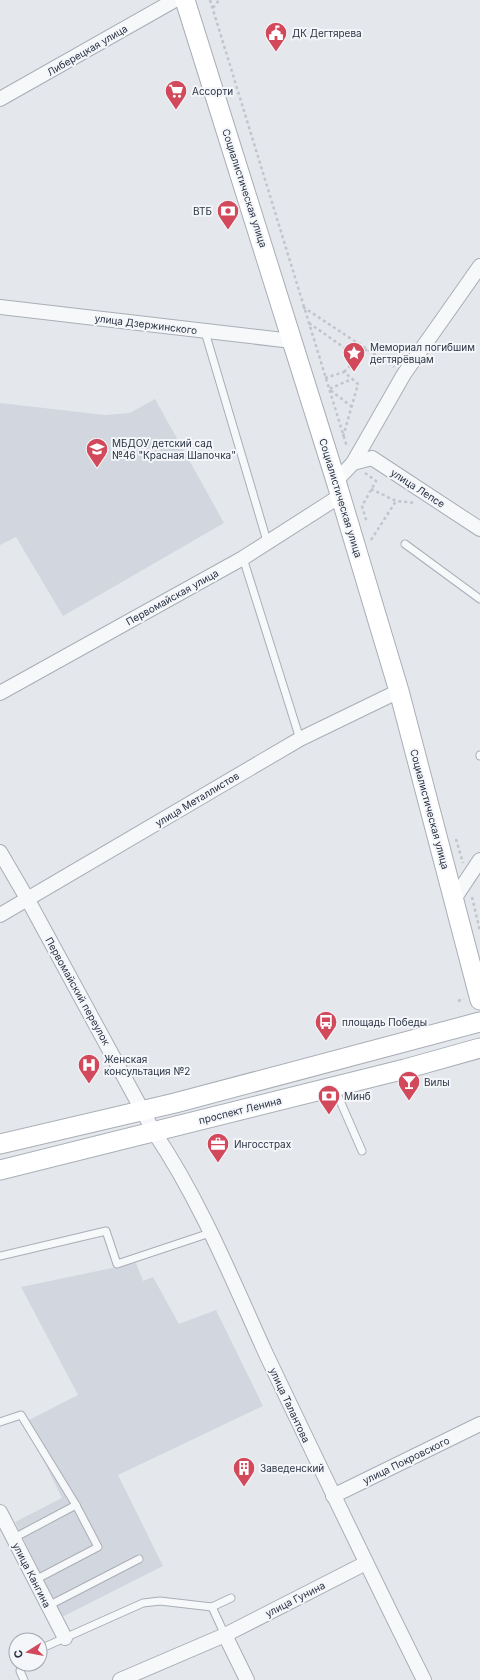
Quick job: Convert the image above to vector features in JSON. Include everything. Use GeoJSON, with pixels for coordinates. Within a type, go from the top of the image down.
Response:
{"type":"FeatureCollection","features":[{"type":"Feature","properties":{"kind":"main road","name":"Социалистическая улица"},"geometry":{"type":"LineString","coordinates":[[185,0],[338,488],[399,691],[480,1000]]}},
{"type":"Feature","properties":{"kind":"main road"},"geometry":{"type":"LineString","coordinates":[[0,1144],[143,1110],[480,1022]]}},
{"type":"Feature","properties":{"kind":"main road","name":"проспект Ленина"},"geometry":{"type":"LineString","coordinates":[[0,1170],[405,1069],[480,1048]]}},
{"type":"Feature","properties":{"kind":"street","name":"Либерецкая улица"},"geometry":{"type":"LineString","coordinates":[[0,100],[175,0]]}},
{"type":"Feature","properties":{"kind":"street","name":"Первомайская улица"},"geometry":{"type":"LineString","coordinates":[[0,694],[242,558],[338,488],[404,374],[480,266]]}},
{"type":"Feature","properties":{"kind":"street","name":"улица Дзержинского"},"geometry":{"type":"LineString","coordinates":[[0,306],[205,332],[292,341]]}},
{"type":"Feature","properties":{"kind":"street","name":"улица Лепсе"},"geometry":{"type":"LineString","coordinates":[[353,463],[372,458],[480,529]]}},
{"type":"Feature","properties":{"kind":"street","name":"улица Металлистов"},"geometry":{"type":"LineString","coordinates":[[0,915],[28,900],[300,739],[399,691]]}},
{"type":"Feature","properties":{"kind":"street","name":"Первомайский переулок"},"geometry":{"type":"LineString","coordinates":[[0,852],[28,900],[154,1132]]}},
{"type":"Feature","properties":{"kind":"street"},"geometry":{"type":"LineString","coordinates":[[454,899],[480,860]]}},
{"type":"Feature","properties":{"kind":"street","name":"улица Талантова"},"geometry":{"type":"LineString","coordinates":[[154,1132],[168,1152],[210,1233],[333,1496],[424,1680]]}},
{"type":"Feature","properties":{"kind":"street","name":"улица Покровского"},"geometry":{"type":"LineString","coordinates":[[333,1496],[480,1424]]}},
{"type":"Feature","properties":{"kind":"street","name":"улица Кангина"},"geometry":{"type":"LineString","coordinates":[[0,1512],[65,1638]]}},
{"type":"Feature","properties":{"kind":"street","name":"улица Гунина"},"geometry":{"type":"LineString","coordinates":[[120,1680],[225,1634],[366,1563]]}},
{"type":"Feature","properties":{"kind":"street"},"geometry":{"type":"LineString","coordinates":[[225,1634],[247,1680]]}},
{"type":"Feature","properties":{"kind":"lane"},"geometry":{"type":"LineString","coordinates":[[205,332],[267,541]]}},
{"type":"Feature","properties":{"kind":"lane"},"geometry":{"type":"LineString","coordinates":[[405,544],[480,599]]}},
{"type":"Feature","properties":{"kind":"lane"},"geometry":{"type":"LineString","coordinates":[[242,558],[300,739]]}},
{"type":"Feature","properties":{"kind":"lane"},"geometry":{"type":"LineString","coordinates":[[334,1086],[362,1151]]}},
{"type":"Feature","properties":{"kind":"lane"},"geometry":{"type":"LineString","coordinates":[[0,1256],[106,1231],[117,1264],[210,1233]]}},
{"type":"Feature","properties":{"kind":"lane"},"geometry":{"type":"LineString","coordinates":[[0,1422],[21,1415],[76,1505],[98,1547],[35,1580]]}},
{"type":"Feature","properties":{"kind":"lane"},"geometry":{"type":"LineString","coordinates":[[14,1538],[76,1505]]}},
{"type":"Feature","properties":{"kind":"lane"},"geometry":{"type":"LineString","coordinates":[[48,1606],[139,1559]]}},
{"type":"Feature","properties":{"kind":"lane"},"geometry":{"type":"LineString","coordinates":[[48,1645],[143,1603],[160,1601],[212,1607],[230,1598]]}},
{"type":"Feature","properties":{"kind":"lane"},"geometry":{"type":"LineString","coordinates":[[212,1607],[225,1634]]}},
{"type":"Feature","properties":{"kind":"path"},"geometry":{"type":"LineString","coordinates":[[210,0],[343,438],[353,463]]}},
{"type":"Feature","properties":{"kind":"path"},"geometry":{"type":"LineString","coordinates":[[212,8],[219,0]]}},
{"type":"Feature","properties":{"kind":"path"},"geometry":{"type":"LineString","coordinates":[[303,307],[404,374]]}},
{"type":"Feature","properties":{"kind":"path"},"geometry":{"type":"LineString","coordinates":[[308,322],[359,358]]}},
{"type":"Feature","properties":{"kind":"path"},"geometry":{"type":"LineString","coordinates":[[325,378],[344,372],[367,349]]}},
{"type":"Feature","properties":{"kind":"path"},"geometry":{"type":"LineString","coordinates":[[343,438],[358,384],[344,372]]}},
{"type":"Feature","properties":{"kind":"path"},"geometry":{"type":"LineString","coordinates":[[328,389],[352,379]]}},
{"type":"Feature","properties":{"kind":"path"},"geometry":{"type":"LineString","coordinates":[[328,389],[352,407]]}},
{"type":"Feature","properties":{"kind":"path"},"geometry":{"type":"LineString","coordinates":[[371,489],[396,501],[418,503]]}},
{"type":"Feature","properties":{"kind":"path"},"geometry":{"type":"LineString","coordinates":[[372,540],[396,501]]}},
{"type":"Feature","properties":{"kind":"shaded area","name":"МБДОУ детский сад №46 \"Красная Шапочка\""},"geometry":{"type":"Polygon","coordinates":[[[155,399],[224,523],[63,616],[16,537],[0,545],[0,403],[105,415],[130,413],[155,399]]]}},
{"type":"Feature","properties":{"kind":"shaded area"},"geometry":{"type":"Polygon","coordinates":[[[136,1263],[143,1281],[153,1277],[179,1324],[216,1310],[263,1406],[118,1475],[163,1566],[62,1617],[15,1522],[62,1498],[25,1422],[78,1395],[21,1287],[136,1263]]]}},
{"type":"Feature","properties":{"kind":"place","name":"ДК Дегтярева"},"geometry":{"type":"Point","coordinates":[276,52]}},
{"type":"Feature","properties":{"kind":"place","name":"Ассорти"},"geometry":{"type":"Point","coordinates":[176,110]}},
{"type":"Feature","properties":{"kind":"place","name":"ВТБ"},"geometry":{"type":"Point","coordinates":[228,230]}},
{"type":"Feature","properties":{"kind":"place","name":"Мемориал погибшим дегтярёвцам"},"geometry":{"type":"Point","coordinates":[354,372]}},
{"type":"Feature","properties":{"kind":"place","name":"МБДОУ детский сад №46 \"Красная Шапочка\""},"geometry":{"type":"Point","coordinates":[97,468]}},
{"type":"Feature","properties":{"kind":"place","name":"площадь Победы"},"geometry":{"type":"Point","coordinates":[326,1042]}},
{"type":"Feature","properties":{"kind":"place","name":"Женская консультация №2"},"geometry":{"type":"Point","coordinates":[89,1084]}},
{"type":"Feature","properties":{"kind":"place","name":"Вилы"},"geometry":{"type":"Point","coordinates":[409,1102]}},
{"type":"Feature","properties":{"kind":"place","name":"Минб"},"geometry":{"type":"Point","coordinates":[329,1116]}},
{"type":"Feature","properties":{"kind":"place","name":"Ингосстрах"},"geometry":{"type":"Point","coordinates":[218,1164]}},
{"type":"Feature","properties":{"kind":"place","name":"Заведенский"},"geometry":{"type":"Point","coordinates":[244,1488]}}]}
